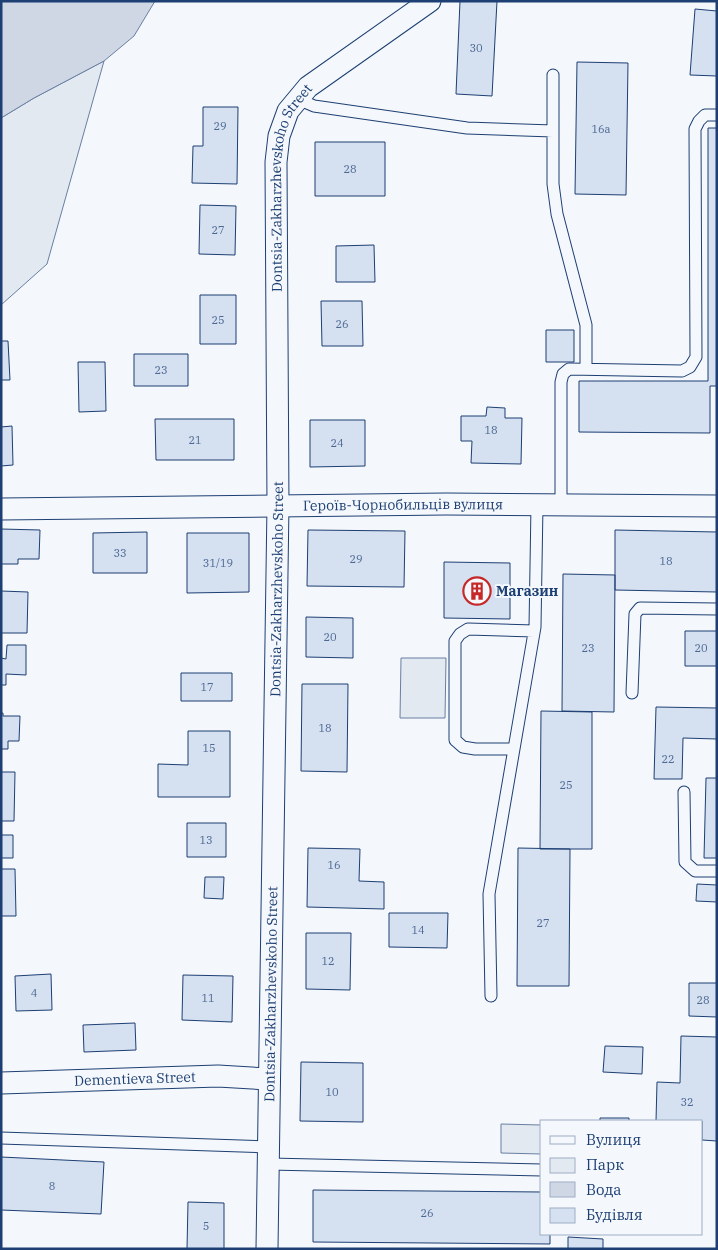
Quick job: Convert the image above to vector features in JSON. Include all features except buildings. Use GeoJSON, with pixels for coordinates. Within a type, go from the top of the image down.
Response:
{"type":"FeatureCollection","features":[{"type":"Feature","properties":{"kind":"street","name":"Dontsia-Zakharzhevskoho Street"},"geometry":{"type":"LineString","coordinates":[[267,1249],[268,1079],[278,505],[276,162],[279,136],[288,112],[308,87],[430,1]]}},
{"type":"Feature","properties":{"kind":"street","name":"Героїв-Чорнобильців вулиця"},"geometry":{"type":"LineString","coordinates":[[1,509],[446,504],[717,506]]}},
{"type":"Feature","properties":{"kind":"street","name":"Dementieva Street"},"geometry":{"type":"LineString","coordinates":[[1,1083],[218,1076],[268,1079]]}},
{"type":"Feature","properties":{"kind":"lane"},"geometry":{"type":"LineString","coordinates":[[553,75],[552,184],[557,214],[586,325],[586,369]]}},
{"type":"Feature","properties":{"kind":"lane"},"geometry":{"type":"LineString","coordinates":[[298,99],[314,106],[467,128],[553,131]]}},
{"type":"Feature","properties":{"kind":"lane"},"geometry":{"type":"LineString","coordinates":[[561,505],[561,382],[563,374],[569,369],[682,371],[690,367],[696,357],[696,130],[699,121],[705,115],[717,115]]}},
{"type":"Feature","properties":{"kind":"lane"},"geometry":{"type":"LineString","coordinates":[[491,996],[489,894],[534,631],[537,505]]}},
{"type":"Feature","properties":{"kind":"lane"},"geometry":{"type":"LineString","coordinates":[[632,693],[635,614],[640,608],[717,610]]}},
{"type":"Feature","properties":{"kind":"lane"},"geometry":{"type":"LineString","coordinates":[[514,749],[475,750],[463,747],[455,740],[455,642],[460,634],[468,629],[534,631]]}},
{"type":"Feature","properties":{"kind":"lane"},"geometry":{"type":"LineString","coordinates":[[684,792],[685,862],[695,870],[717,871]]}},
{"type":"Feature","properties":{"kind":"lane"},"geometry":{"type":"LineString","coordinates":[[1,1138],[268,1156],[540,1170]]}},
{"type":"Feature","properties":{"kind":"green space"},"geometry":{"type":"Polygon","coordinates":[[[104,61],[47,264],[1,305],[1,118],[34,98],[104,61]]]}},
{"type":"Feature","properties":{"kind":"green space"},"geometry":{"type":"Polygon","coordinates":[[[401,658],[446,658],[445,718],[400,718],[401,658]]]}},
{"type":"Feature","properties":{"kind":"green space"},"geometry":{"type":"Polygon","coordinates":[[[501,1124],[540,1125],[540,1154],[501,1153],[501,1124]]]}},
{"type":"Feature","properties":{"kind":"water"},"geometry":{"type":"Polygon","coordinates":[[[1,1],[155,1],[134,36],[104,61],[34,98],[1,118],[1,1]]]}},
{"type":"Feature","properties":{"kind":"place","name":"Магазин"},"geometry":{"type":"Point","coordinates":[477,591]}}]}
